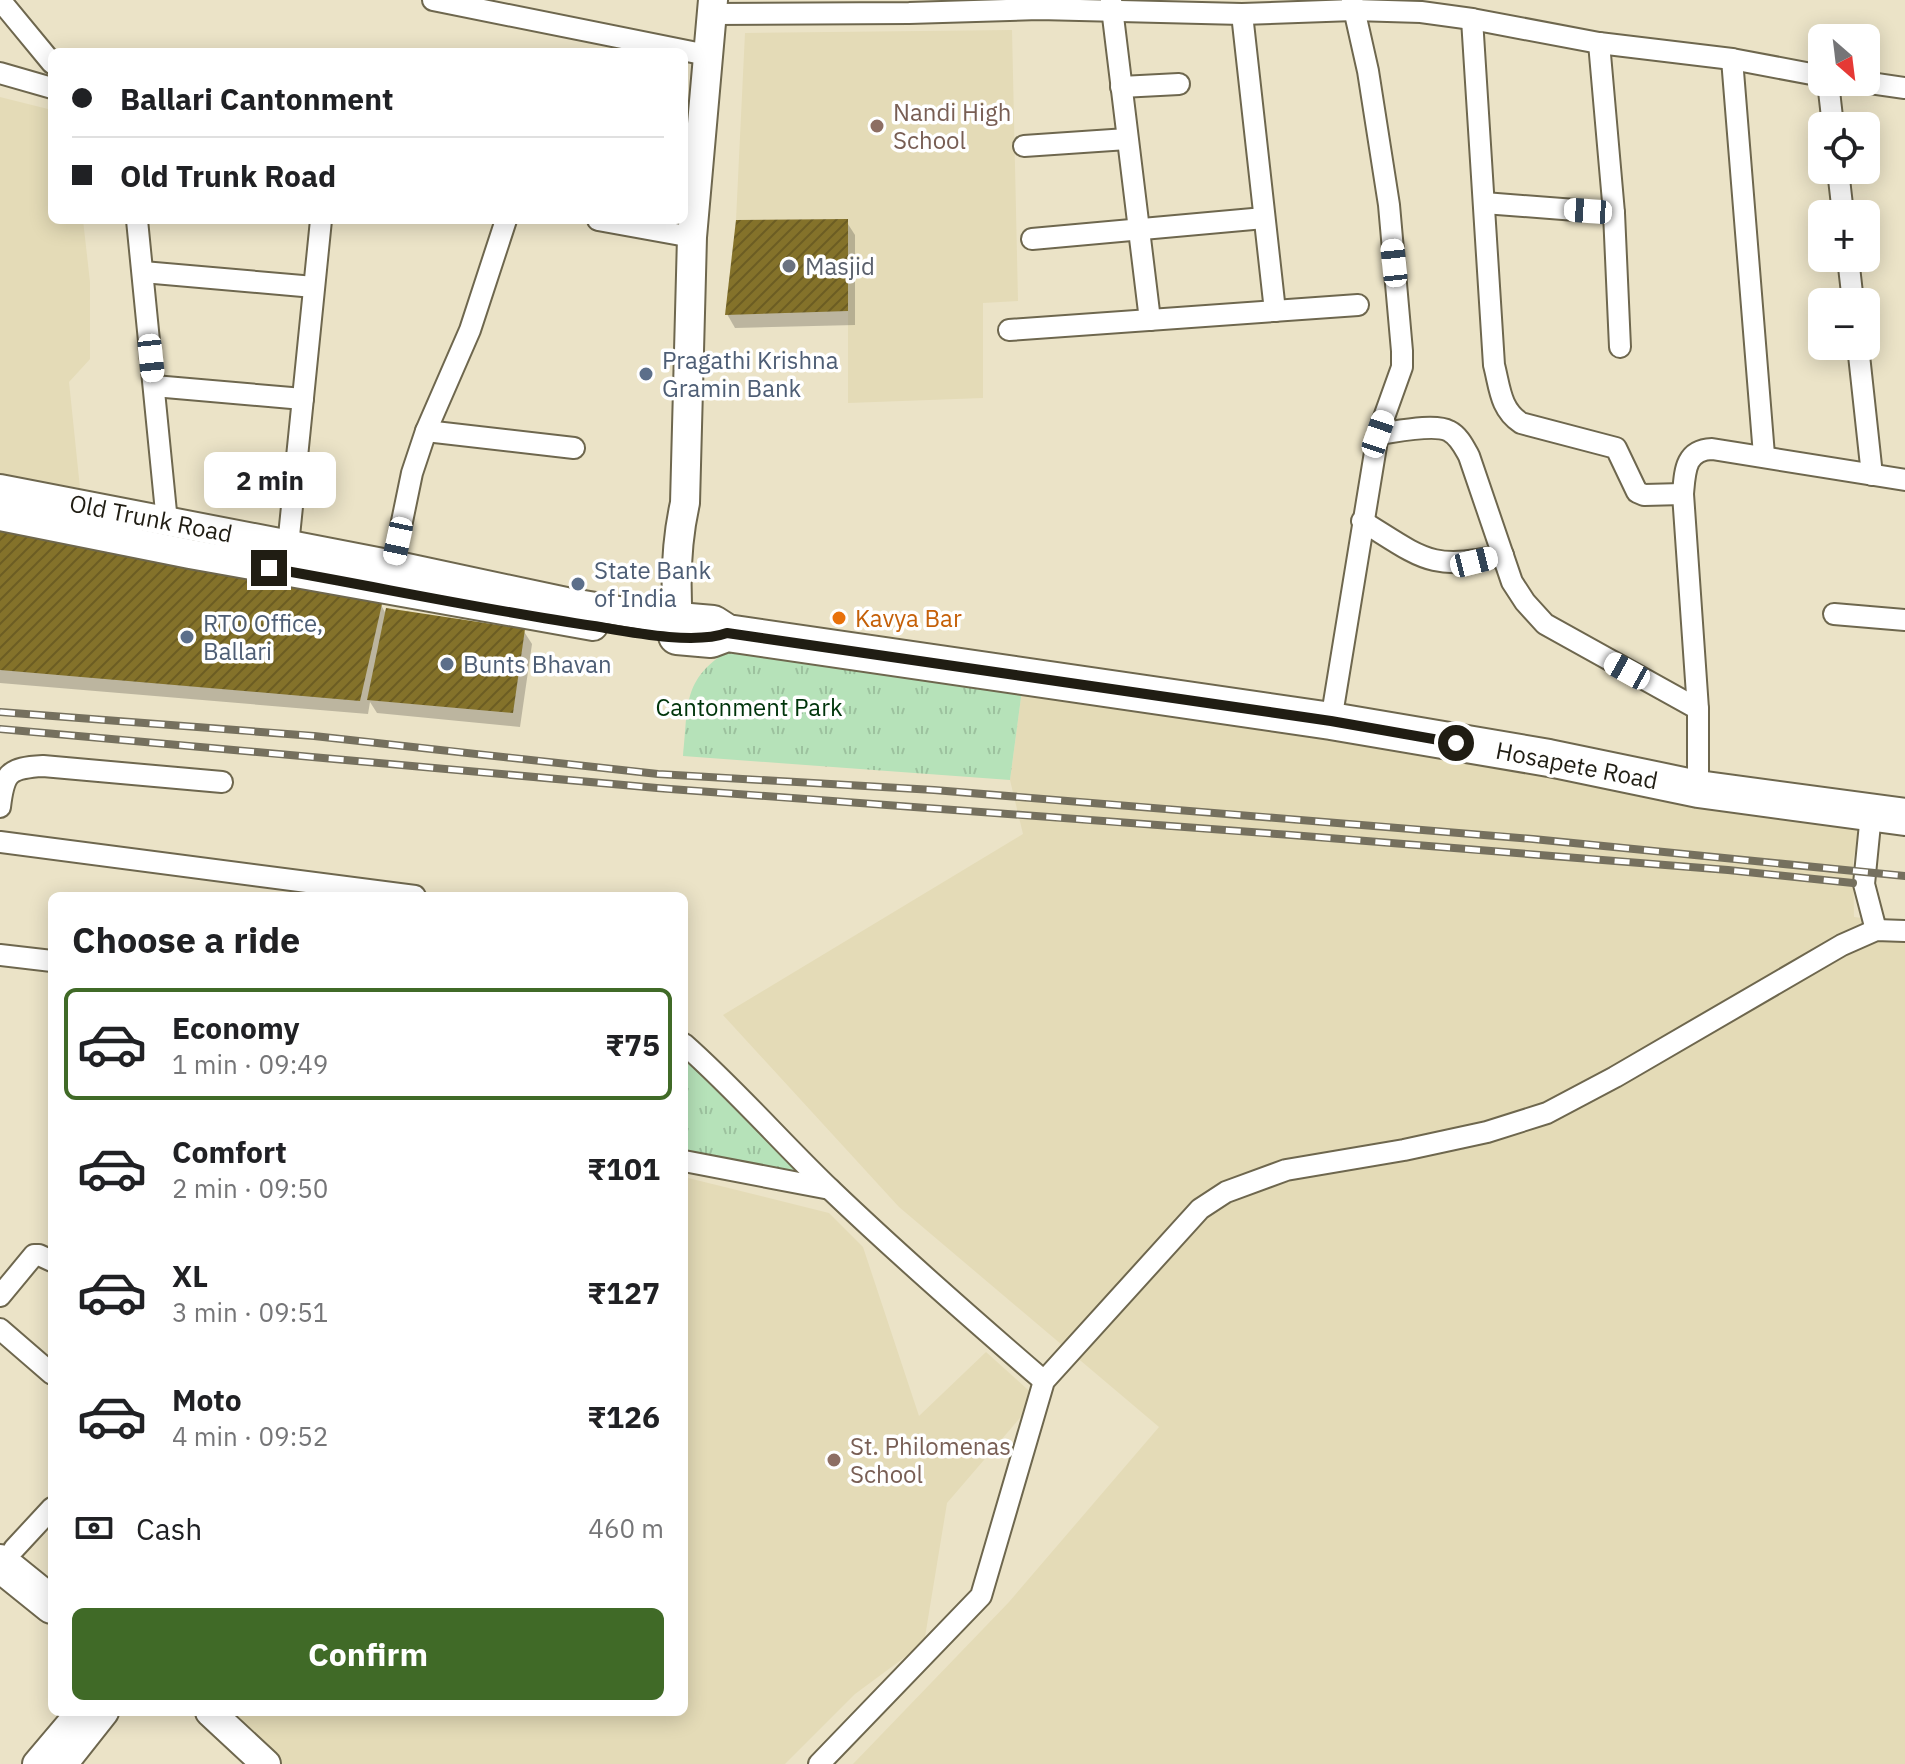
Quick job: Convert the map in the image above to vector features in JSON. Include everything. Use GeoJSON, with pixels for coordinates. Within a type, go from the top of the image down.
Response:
{"type":"FeatureCollection","features":[{"type":"Feature","properties":{"kind":"highway","name":"Hosapete Road"},"geometry":{"type":"LineString","coordinates":[[678,628],[711,639],[727,633],[1331,721],[1549,758],[1698,789],[1888,816]]}},
{"type":"Feature","properties":{"kind":"highway"},"geometry":{"type":"LineString","coordinates":[[5,1550],[44,1591]]}},
{"type":"Feature","properties":{"kind":"street"},"geometry":{"type":"LineString","coordinates":[[0,0],[48,58]]}},
{"type":"Feature","properties":{"kind":"street"},"geometry":{"type":"LineString","coordinates":[[446,2],[673,48]]}},
{"type":"Feature","properties":{"kind":"street"},"geometry":{"type":"LineString","coordinates":[[1111,4],[1150,320]]}},
{"type":"Feature","properties":{"kind":"street"},"geometry":{"type":"LineString","coordinates":[[678,628],[675,564],[676,543],[685,503],[692,237],[712,7],[1111,4],[1232,9],[1353,5],[1472,19],[1599,43],[1732,59],[1808,73]]}},
{"type":"Feature","properties":{"kind":"street"},"geometry":{"type":"LineString","coordinates":[[1331,721],[1378,434],[1402,367],[1389,205],[1368,71],[1353,5]]}},
{"type":"Feature","properties":{"kind":"street"},"geometry":{"type":"LineString","coordinates":[[1232,9],[1275,311]]}},
{"type":"Feature","properties":{"kind":"street"},"geometry":{"type":"LineString","coordinates":[[1472,19],[1494,365],[1504,406],[1510,416],[1521,423],[1616,448],[1633,487],[1644,495],[1683,494]]}},
{"type":"Feature","properties":{"kind":"street"},"geometry":{"type":"LineString","coordinates":[[1599,43],[1614,213],[1620,347]]}},
{"type":"Feature","properties":{"kind":"street"},"geometry":{"type":"LineString","coordinates":[[688,51],[707,55]]}},
{"type":"Feature","properties":{"kind":"street"},"geometry":{"type":"LineString","coordinates":[[1732,59],[1764,455]]}},
{"type":"Feature","properties":{"kind":"street"},"geometry":{"type":"LineString","coordinates":[[0,73],[48,87]]}},
{"type":"Feature","properties":{"kind":"street"},"geometry":{"type":"LineString","coordinates":[[1121,87],[1179,84]]}},
{"type":"Feature","properties":{"kind":"street"},"geometry":{"type":"LineString","coordinates":[[1880,84],[1905,88]]}},
{"type":"Feature","properties":{"kind":"street"},"geometry":{"type":"LineString","coordinates":[[1024,146],[1127,139]]}},
{"type":"Feature","properties":{"kind":"street"},"geometry":{"type":"LineString","coordinates":[[1484,203],[1614,213]]}},
{"type":"Feature","properties":{"kind":"street"},"geometry":{"type":"LineString","coordinates":[[1032,239],[1264,218]]}},
{"type":"Feature","properties":{"kind":"street"},"geometry":{"type":"LineString","coordinates":[[137,224],[167,522]]}},
{"type":"Feature","properties":{"kind":"street"},"geometry":{"type":"LineString","coordinates":[[288,546],[321,224]]}},
{"type":"Feature","properties":{"kind":"street"},"geometry":{"type":"LineString","coordinates":[[393,565],[412,473],[426,431],[470,330],[505,224]]}},
{"type":"Feature","properties":{"kind":"street"},"geometry":{"type":"LineString","coordinates":[[620,224],[692,237]]}},
{"type":"Feature","properties":{"kind":"street"},"geometry":{"type":"LineString","coordinates":[[143,272],[314,287]]}},
{"type":"Feature","properties":{"kind":"street"},"geometry":{"type":"LineString","coordinates":[[1009,330],[1358,305]]}},
{"type":"Feature","properties":{"kind":"street"},"geometry":{"type":"LineString","coordinates":[[1860,360],[1872,475]]}},
{"type":"Feature","properties":{"kind":"street"},"geometry":{"type":"LineString","coordinates":[[154,386],[303,399]]}},
{"type":"Feature","properties":{"kind":"street"},"geometry":{"type":"LineString","coordinates":[[1378,434],[1438,428],[1450,431],[1461,441],[1469,456],[1512,582],[1525,602],[1545,624],[1698,709]]}},
{"type":"Feature","properties":{"kind":"street"},"geometry":{"type":"LineString","coordinates":[[426,431],[574,448]]}},
{"type":"Feature","properties":{"kind":"street"},"geometry":{"type":"LineString","coordinates":[[1698,789],[1698,709],[1683,494],[1686,464],[1694,453],[1702,449],[1764,455],[1905,480]]}},
{"type":"Feature","properties":{"kind":"street","name":"Old Trunk Road"},"geometry":{"type":"LineString","coordinates":[[0,489],[393,565],[678,628]]}},
{"type":"Feature","properties":{"kind":"street","name":"Old Trunk Road"},"geometry":{"type":"LineString","coordinates":[[0,516],[539,618],[637,633],[678,628]]}},
{"type":"Feature","properties":{"kind":"street"},"geometry":{"type":"LineString","coordinates":[[1362,521],[1424,559],[1443,563],[1474,562],[1503,555]]}},
{"type":"Feature","properties":{"kind":"street"},"geometry":{"type":"LineString","coordinates":[[1834,614],[1905,620]]}},
{"type":"Feature","properties":{"kind":"street"},"geometry":{"type":"LineString","coordinates":[[0,807],[3,782],[9,773],[24,767],[43,766],[222,782]]}},
{"type":"Feature","properties":{"kind":"street"},"geometry":{"type":"LineString","coordinates":[[1876,930],[1864,884],[1888,816]]}},
{"type":"Feature","properties":{"kind":"street"},"geometry":{"type":"LineString","coordinates":[[0,842],[384,892]]}},
{"type":"Feature","properties":{"kind":"street"},"geometry":{"type":"LineString","coordinates":[[819,1764],[981,1596],[1044,1381],[1200,1209],[1226,1192],[1286,1170],[1487,1132],[1547,1113],[1842,945],[1876,930],[1905,931]]}},
{"type":"Feature","properties":{"kind":"street"},"geometry":{"type":"LineString","coordinates":[[0,955],[48,961]]}},
{"type":"Feature","properties":{"kind":"street"},"geometry":{"type":"LineString","coordinates":[[688,1047],[731,1085],[830,1189],[959,1308],[1044,1381]]}},
{"type":"Feature","properties":{"kind":"street"},"geometry":{"type":"LineString","coordinates":[[688,1162],[830,1189]]}},
{"type":"Feature","properties":{"kind":"street"},"geometry":{"type":"LineString","coordinates":[[0,1296],[34,1255],[48,1260]]}},
{"type":"Feature","properties":{"kind":"street"},"geometry":{"type":"LineString","coordinates":[[0,1329],[48,1371]]}},
{"type":"Feature","properties":{"kind":"street"},"geometry":{"type":"LineString","coordinates":[[5,1550],[48,1512]]}},
{"type":"Feature","properties":{"kind":"street"},"geometry":{"type":"LineString","coordinates":[[37,1764],[78,1716]]}},
{"type":"Feature","properties":{"kind":"street"},"geometry":{"type":"LineString","coordinates":[[63,1764],[101,1716]]}},
{"type":"Feature","properties":{"kind":"street"},"geometry":{"type":"LineString","coordinates":[[214,1716],[266,1764]]}},
{"type":"Feature","properties":{"kind":"shaded area","name":"Nandi High School"},"geometry":{"type":"Polygon","coordinates":[[[1012,30],[1018,301],[983,303],[983,398],[848,403],[848,219],[736,220],[745,33],[1012,30]]]}},
{"type":"Feature","properties":{"kind":"shaded area"},"geometry":{"type":"Polygon","coordinates":[[[0,97],[48,109],[48,224],[83,224],[90,282],[90,359],[69,382],[80,488],[0,475],[0,97]]]}},
{"type":"Feature","properties":{"kind":"shaded area"},"geometry":{"type":"Polygon","coordinates":[[[1022,690],[1217,716],[1861,829],[1853,859],[1854,917],[1905,924],[1905,1764],[853,1764],[1009,1602],[1159,1427],[899,1207],[723,1015],[1023,834],[1010,780],[1022,690]]]}},
{"type":"Feature","properties":{"kind":"shaded area","name":"St. Philomenas School"},"geometry":{"type":"Polygon","coordinates":[[[688,1178],[829,1213],[863,1247],[919,1416],[986,1352],[1037,1398],[947,1503],[924,1643],[855,1694],[785,1764],[283,1764],[230,1716],[688,1716],[688,1178]]]}},
{"type":"Feature","properties":{"kind":"green space","name":"Cantonment Park"},"geometry":{"type":"Polygon","coordinates":[[[729,650],[1022,690],[1010,780],[683,756],[690,695],[695,683],[713,661],[729,650]]]}},
{"type":"Feature","properties":{"kind":"green space"},"geometry":{"type":"Polygon","coordinates":[[[688,1052],[817,1180],[688,1161],[688,1052]]]}},
{"type":"Feature","properties":{"kind":"building","name":"Masjid"},"geometry":{"type":"Polygon","coordinates":[[[848,219],[848,311],[725,315],[736,220],[848,219]]]}},
{"type":"Feature","properties":{"kind":"building","name":"RTO Office, Ballari"},"geometry":{"type":"Polygon","coordinates":[[[0,531],[83,544],[382,604],[360,701],[0,670],[0,531]]]}},
{"type":"Feature","properties":{"kind":"building","name":"Bunts Bhavan"},"geometry":{"type":"Polygon","coordinates":[[[386,608],[525,629],[513,713],[367,700],[386,608]]]}},
{"type":"Feature","properties":{"kind":"railway"},"geometry":{"type":"LineString","coordinates":[[0,712],[314,736],[658,774],[934,790],[1533,839],[1905,876]]}},
{"type":"Feature","properties":{"kind":"railway"},"geometry":{"type":"LineString","coordinates":[[0,729],[657,788],[1291,835],[1853,883]]}},
{"type":"Feature","properties":{"kind":"place","name":"Nandi High School"},"geometry":{"type":"Point","coordinates":[877,126]}},
{"type":"Feature","properties":{"kind":"place","name":"Masjid"},"geometry":{"type":"Point","coordinates":[789,266]}},
{"type":"Feature","properties":{"kind":"place","name":"Pragathi Krishna Gramin Bank"},"geometry":{"type":"Point","coordinates":[646,374]}},
{"type":"Feature","properties":{"kind":"place","name":"State Bank of India"},"geometry":{"type":"Point","coordinates":[578,584]}},
{"type":"Feature","properties":{"kind":"place","name":"Kavya Bar"},"geometry":{"type":"Point","coordinates":[839,618]}},
{"type":"Feature","properties":{"kind":"place","name":"RTO Office, Ballari"},"geometry":{"type":"Point","coordinates":[187,637]}},
{"type":"Feature","properties":{"kind":"place","name":"Bunts Bhavan"},"geometry":{"type":"Point","coordinates":[447,664]}},
{"type":"Feature","properties":{"kind":"place","name":"St. Philomenas School"},"geometry":{"type":"Point","coordinates":[834,1460]}},
{"type":"Feature","properties":{"kind":"route"},"geometry":{"type":"LineString","coordinates":[[269,568],[637,633],[711,639],[727,633],[1331,721],[1456,743]]}}]}
